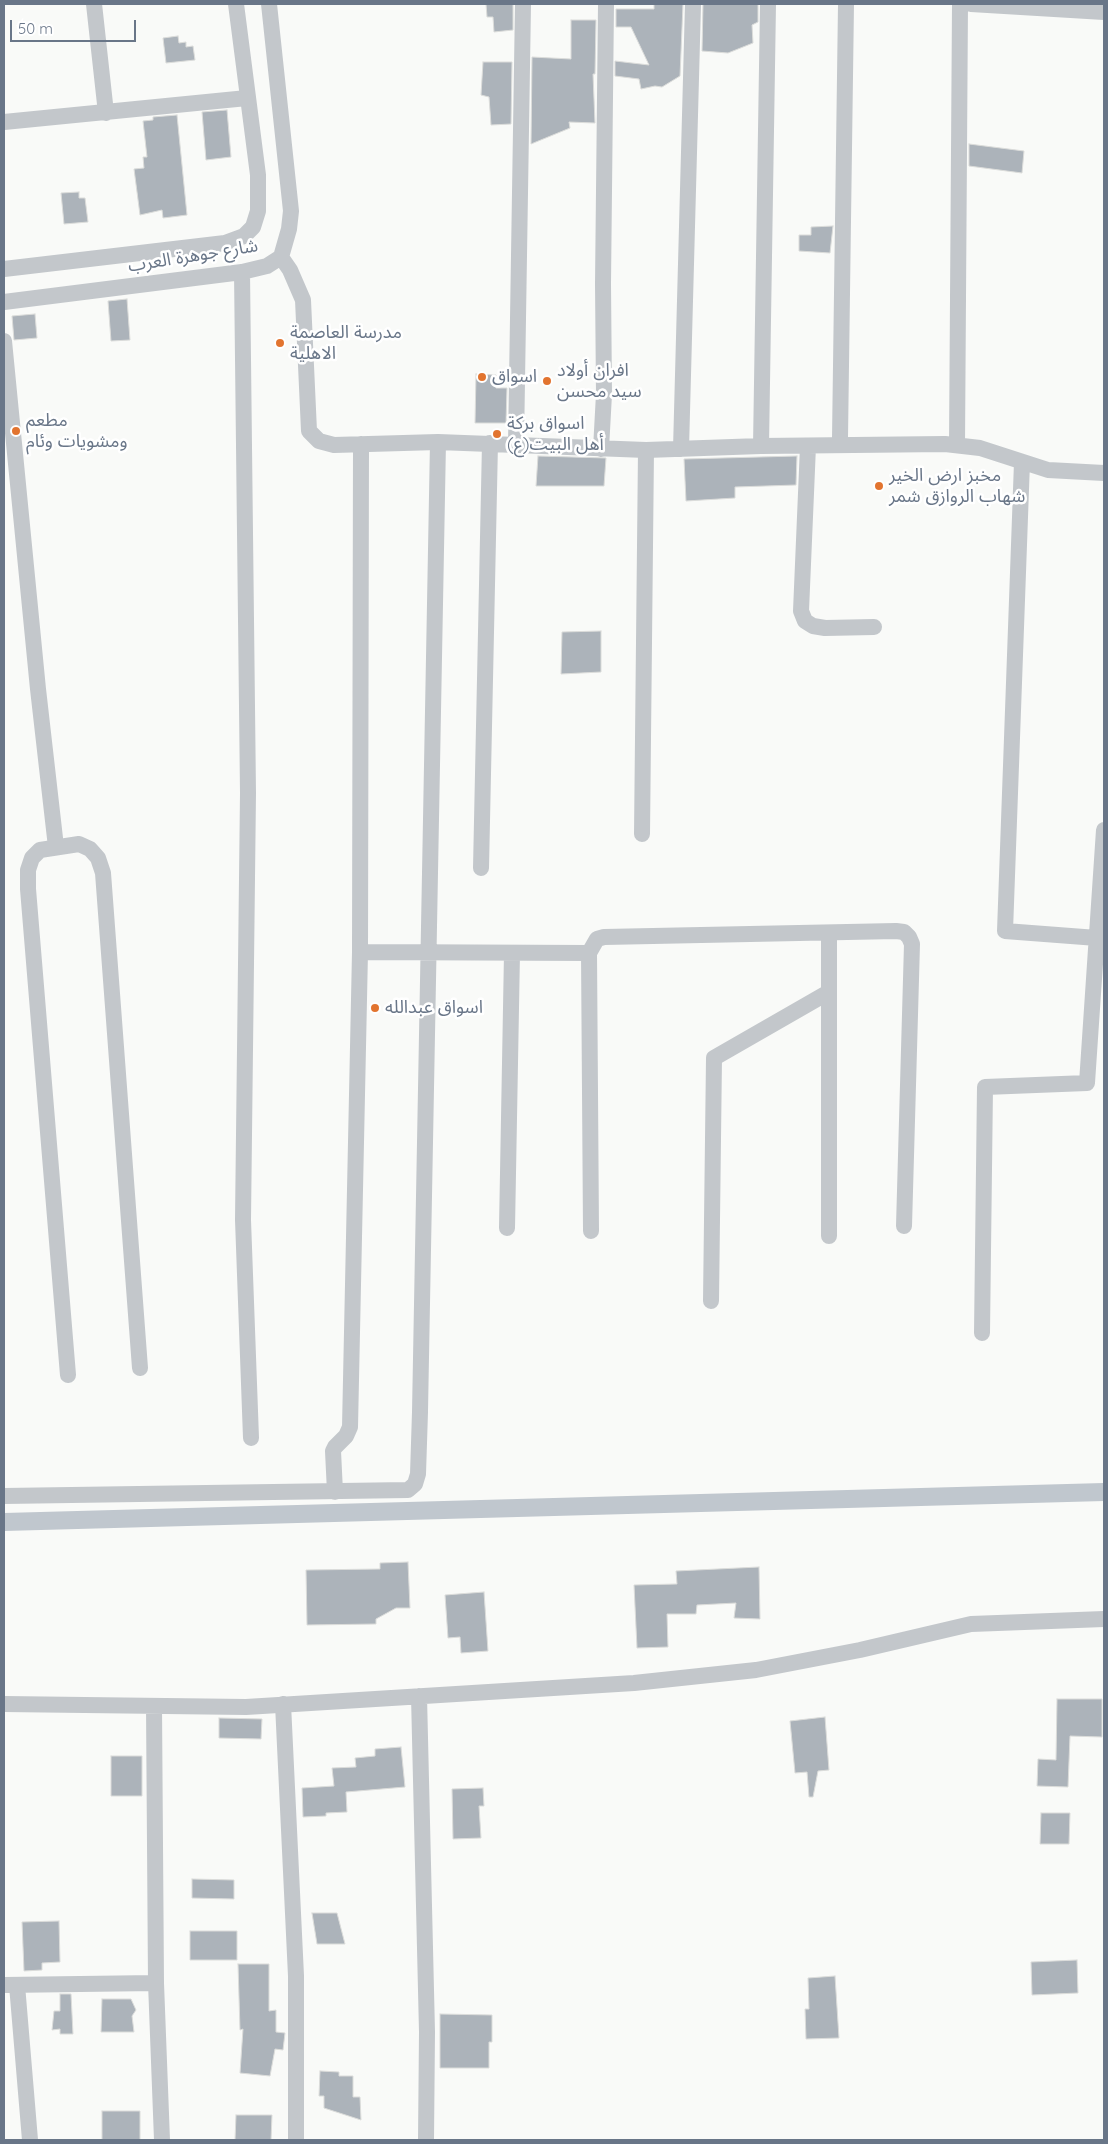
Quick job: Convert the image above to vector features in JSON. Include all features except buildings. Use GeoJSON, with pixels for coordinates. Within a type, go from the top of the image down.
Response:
{"type":"FeatureCollection","features":[{"type":"Feature","properties":{"kind":"street"},"geometry":{"type":"LineString","coordinates":[[94,4],[106,113]]}},
{"type":"Feature","properties":{"kind":"street","name":"شارع جوهرة العرب"},"geometry":{"type":"LineString","coordinates":[[4,269],[225,242],[244,236],[253,227],[258,212],[259,196],[236,4]]}},
{"type":"Feature","properties":{"kind":"street","name":"شارع جوهرة العرب"},"geometry":{"type":"LineString","coordinates":[[4,302],[242,272],[267,266],[281,257],[290,229],[291,211],[269,4]]}},
{"type":"Feature","properties":{"kind":"street"},"geometry":{"type":"LineString","coordinates":[[516,444],[523,4]]}},
{"type":"Feature","properties":{"kind":"street"},"geometry":{"type":"LineString","coordinates":[[601,449],[604,394],[603,284],[606,4]]}},
{"type":"Feature","properties":{"kind":"street"},"geometry":{"type":"LineString","coordinates":[[681,449],[693,4]]}},
{"type":"Feature","properties":{"kind":"street"},"geometry":{"type":"LineString","coordinates":[[761,446],[768,4]]}},
{"type":"Feature","properties":{"kind":"street"},"geometry":{"type":"LineString","coordinates":[[840,438],[846,4]]}},
{"type":"Feature","properties":{"kind":"street"},"geometry":{"type":"LineString","coordinates":[[957,445],[960,4]]}},
{"type":"Feature","properties":{"kind":"street"},"geometry":{"type":"LineString","coordinates":[[971,4],[1104,12]]}},
{"type":"Feature","properties":{"kind":"street"},"geometry":{"type":"LineString","coordinates":[[4,122],[247,98]]}},
{"type":"Feature","properties":{"kind":"street"},"geometry":{"type":"LineString","coordinates":[[281,257],[290,270],[303,300],[309,431],[319,441],[334,445],[438,442],[646,450],[761,446],[957,445],[980,448],[1048,470],[1104,473]]}},
{"type":"Feature","properties":{"kind":"street"},"geometry":{"type":"LineString","coordinates":[[242,272],[248,783],[243,1220],[251,1438]]}},
{"type":"Feature","properties":{"kind":"street"},"geometry":{"type":"LineString","coordinates":[[4,342],[38,689],[56,847]]}},
{"type":"Feature","properties":{"kind":"street"},"geometry":{"type":"LineString","coordinates":[[4,1496],[408,1490],[415,1484],[418,1474],[430,952],[438,442]]}},
{"type":"Feature","properties":{"kind":"street"},"geometry":{"type":"LineString","coordinates":[[481,868],[490,443]]}},
{"type":"Feature","properties":{"kind":"street"},"geometry":{"type":"LineString","coordinates":[[335,1492],[333,1451],[346,1436],[350,1427],[360,952],[361,444]]}},
{"type":"Feature","properties":{"kind":"street"},"geometry":{"type":"LineString","coordinates":[[808,446],[801,611],[805,621],[814,626],[825,628],[874,627]]}},
{"type":"Feature","properties":{"kind":"street"},"geometry":{"type":"LineString","coordinates":[[642,834],[646,450]]}},
{"type":"Feature","properties":{"kind":"street"},"geometry":{"type":"LineString","coordinates":[[1022,462],[1005,932],[1097,938]]}},
{"type":"Feature","properties":{"kind":"street"},"geometry":{"type":"LineString","coordinates":[[982,1333],[986,1087],[1088,1083],[1104,830]]}},
{"type":"Feature","properties":{"kind":"street"},"geometry":{"type":"LineString","coordinates":[[68,1375],[28,889],[28,870],[32,858],[40,850],[79,844],[90,850],[98,858],[103,873],[140,1368]]}},
{"type":"Feature","properties":{"kind":"street"},"geometry":{"type":"LineString","coordinates":[[590,1231],[589,952],[597,940],[604,937],[896,931],[904,932],[912,944],[904,1226]]}},
{"type":"Feature","properties":{"kind":"street"},"geometry":{"type":"LineString","coordinates":[[829,933],[829,1236]]}},
{"type":"Feature","properties":{"kind":"street"},"geometry":{"type":"LineString","coordinates":[[360,952],[589,952]]}},
{"type":"Feature","properties":{"kind":"street"},"geometry":{"type":"LineString","coordinates":[[507,1228],[512,953]]}},
{"type":"Feature","properties":{"kind":"street"},"geometry":{"type":"LineString","coordinates":[[711,1302],[714,1058],[829,992]]}},
{"type":"Feature","properties":{"kind":"street"},"geometry":{"type":"LineString","coordinates":[[4,1704],[246,1707],[634,1683],[756,1670],[860,1650],[971,1624],[1104,1619]]}},
{"type":"Feature","properties":{"kind":"street"},"geometry":{"type":"LineString","coordinates":[[419,1696],[427,2032],[426,2140]]}},
{"type":"Feature","properties":{"kind":"street"},"geometry":{"type":"LineString","coordinates":[[283,1704],[296,1976],[296,2140]]}},
{"type":"Feature","properties":{"kind":"street"},"geometry":{"type":"LineString","coordinates":[[154,1706],[156,1982],[162,2140]]}},
{"type":"Feature","properties":{"kind":"street"},"geometry":{"type":"LineString","coordinates":[[30,2140],[10,1985],[156,1982]]}},
{"type":"Feature","properties":{"kind":"waterway"},"geometry":{"type":"LineString","coordinates":[[4,1522],[1104,1492]]}},
{"type":"Feature","properties":{"kind":"place","name":"مدرسة العاصمة الاهلية"},"geometry":{"type":"Point","coordinates":[280,343]}},
{"type":"Feature","properties":{"kind":"place","name":"اسواق"},"geometry":{"type":"Point","coordinates":[482,377]}},
{"type":"Feature","properties":{"kind":"place","name":"افران أولاد سيد محسن"},"geometry":{"type":"Point","coordinates":[547,381]}},
{"type":"Feature","properties":{"kind":"place","name":"مطعم ومشويات وئام"},"geometry":{"type":"Point","coordinates":[16,431]}},
{"type":"Feature","properties":{"kind":"place","name":"اسواق بركة أهل البيت(ع)"},"geometry":{"type":"Point","coordinates":[497,434]}},
{"type":"Feature","properties":{"kind":"place","name":"مخبز ارض الخير شهاب الروازق شمر"},"geometry":{"type":"Point","coordinates":[879,486]}},
{"type":"Feature","properties":{"kind":"place","name":"اسواق عبدالله"},"geometry":{"type":"Point","coordinates":[375,1008]}}]}
